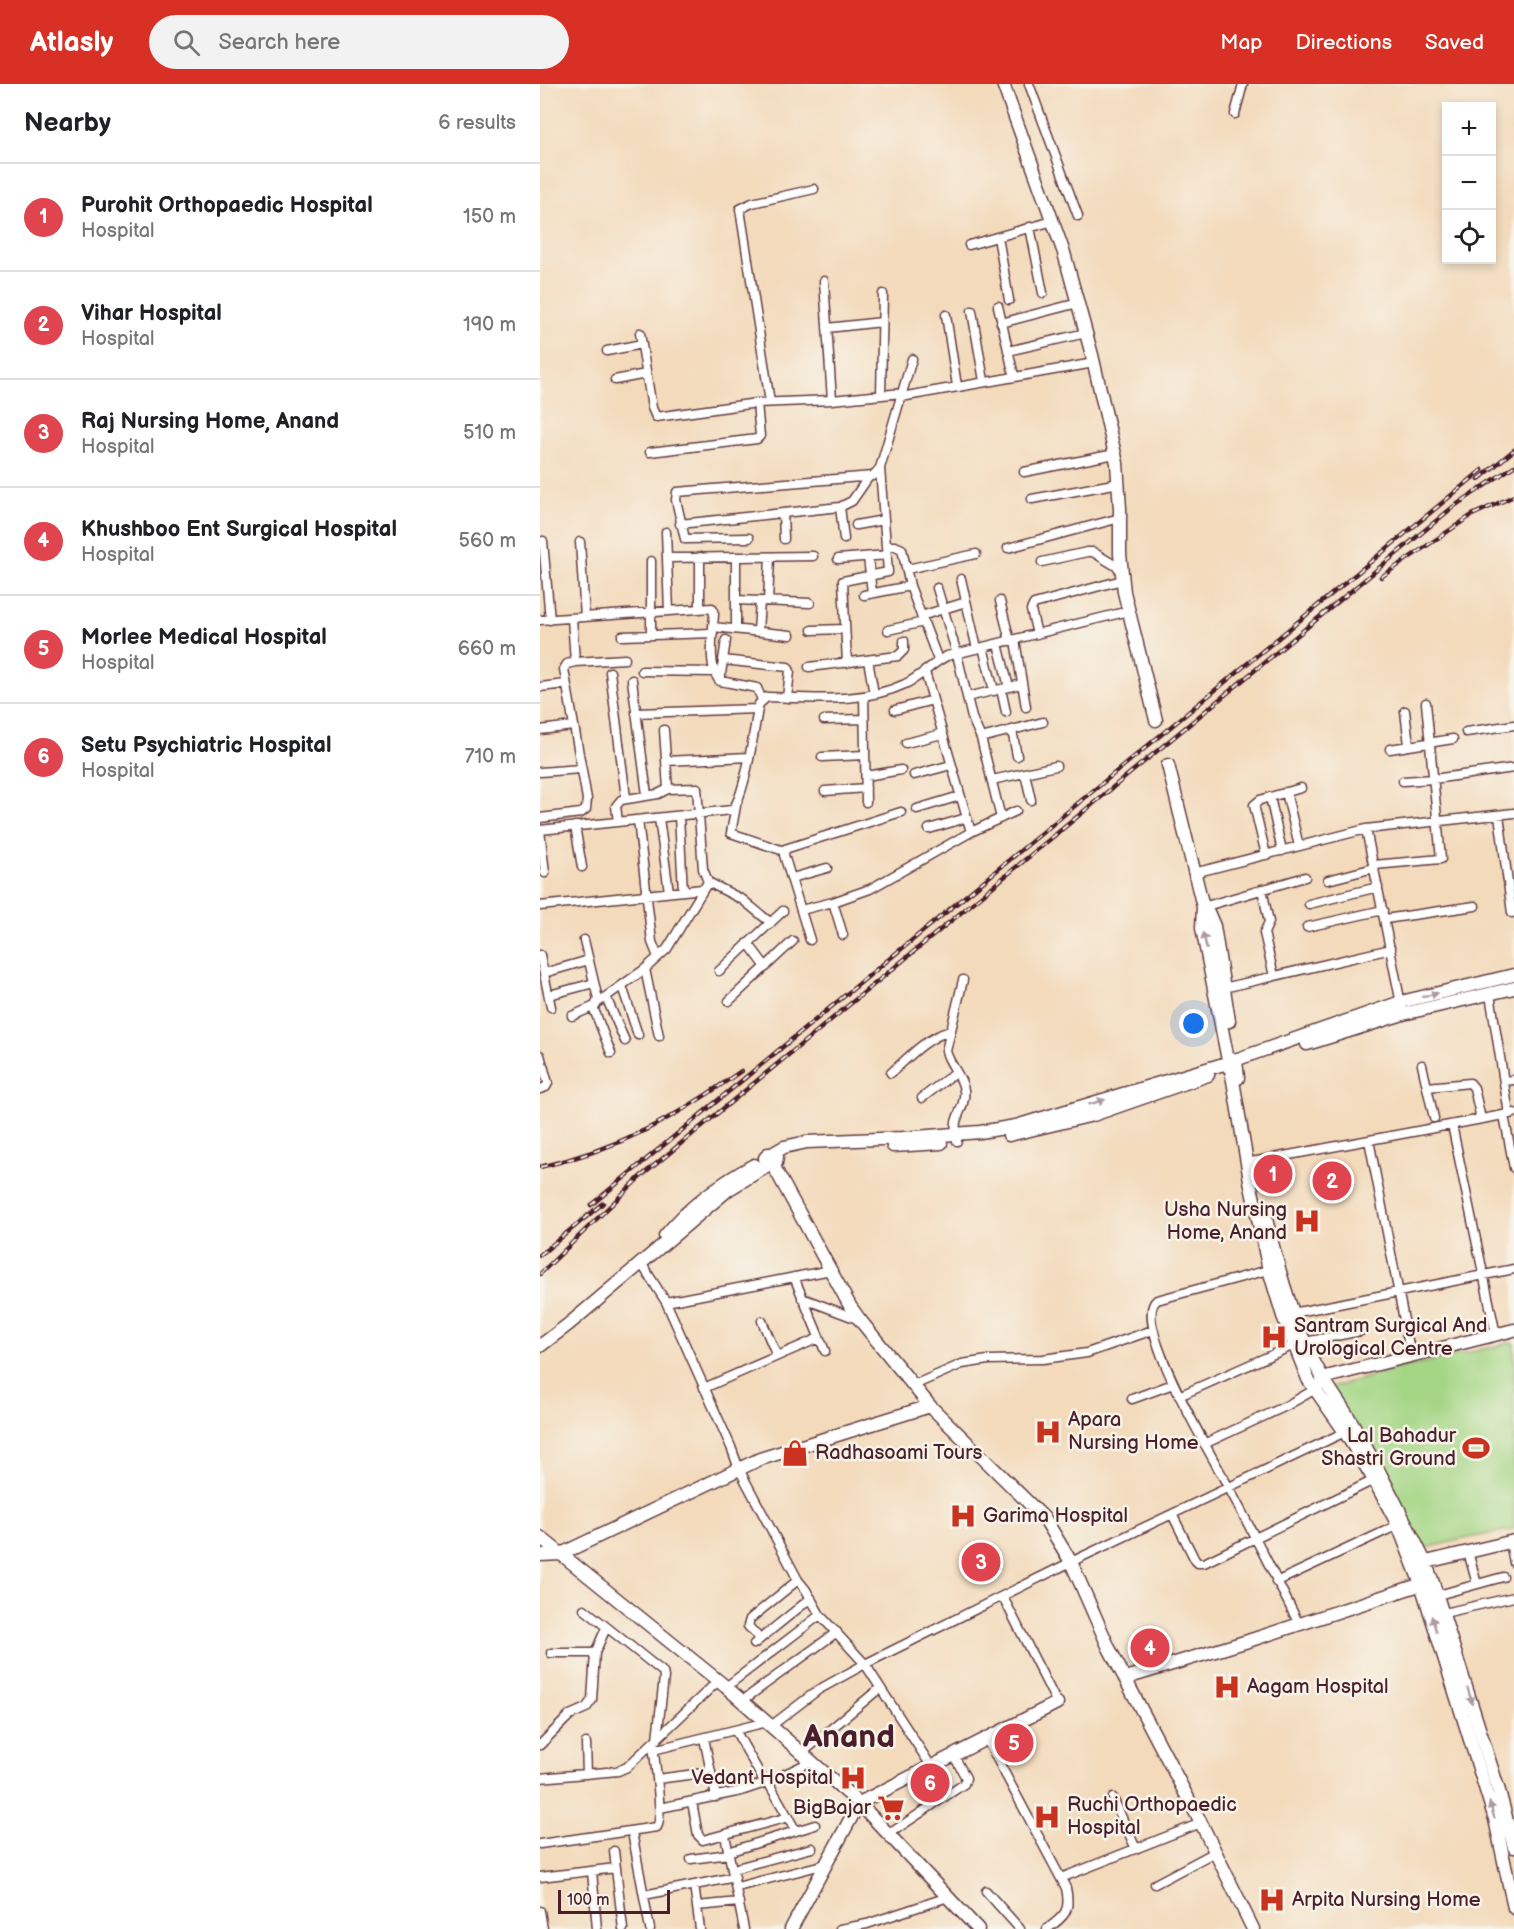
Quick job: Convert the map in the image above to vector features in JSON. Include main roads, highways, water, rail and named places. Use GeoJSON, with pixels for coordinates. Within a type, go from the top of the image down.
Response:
{"type":"FeatureCollection","features":[{"type":"Feature","properties":{"kind":"railway"},"geometry":{"type":"LineString","coordinates":[[1479,479],[1514,450]]}},
{"type":"Feature","properties":{"kind":"railway"},"geometry":{"type":"LineString","coordinates":[[540,1274],[639,1178],[1453,507],[1514,466]]}},
{"type":"Feature","properties":{"kind":"railway"},"geometry":{"type":"LineString","coordinates":[[591,1205],[1482,470]]}},
{"type":"Feature","properties":{"kind":"railway"},"geometry":{"type":"LineString","coordinates":[[1381,577],[1472,515],[1514,496]]}},
{"type":"Feature","properties":{"kind":"railway"},"geometry":{"type":"LineString","coordinates":[[540,1167],[595,1151],[645,1130],[693,1103],[741,1071]]}},
{"type":"Feature","properties":{"kind":"railway"},"geometry":{"type":"LineString","coordinates":[[540,1255],[603,1203]]}},
{"type":"Feature","properties":{"kind":"place","name":"Purohit Orthopaedic Hospital"},"geometry":{"type":"Point","coordinates":[1273,1174]}},
{"type":"Feature","properties":{"kind":"place","name":"Vihar Hospital"},"geometry":{"type":"Point","coordinates":[1332,1181]}},
{"type":"Feature","properties":{"kind":"place","name":"Usha Nursing Home, Anand"},"geometry":{"type":"Point","coordinates":[1307,1221]}},
{"type":"Feature","properties":{"kind":"place","name":"Santram Surgical And Urological Centre"},"geometry":{"type":"Point","coordinates":[1274,1337]}},
{"type":"Feature","properties":{"kind":"place","name":"Apara Nursing Home"},"geometry":{"type":"Point","coordinates":[1048,1432]}},
{"type":"Feature","properties":{"kind":"place","name":"Lal Bahadur Shastri Ground"},"geometry":{"type":"Point","coordinates":[1476,1448]}},
{"type":"Feature","properties":{"kind":"place","name":"Radhasoami Tours"},"geometry":{"type":"Point","coordinates":[795,1453]}},
{"type":"Feature","properties":{"kind":"place","name":"Garima Hospital"},"geometry":{"type":"Point","coordinates":[963,1516]}},
{"type":"Feature","properties":{"kind":"place","name":"Raj Nursing Home, Anand"},"geometry":{"type":"Point","coordinates":[981,1562]}},
{"type":"Feature","properties":{"kind":"place","name":"Khushboo Ent Surgical Hospital"},"geometry":{"type":"Point","coordinates":[1150,1648]}},
{"type":"Feature","properties":{"kind":"place","name":"Aagam Hospital"},"geometry":{"type":"Point","coordinates":[1227,1687]}},
{"type":"Feature","properties":{"kind":"place","name":"Morlee Medical Hospital"},"geometry":{"type":"Point","coordinates":[1014,1743]}},
{"type":"Feature","properties":{"kind":"place","name":"Vedant Hospital"},"geometry":{"type":"Point","coordinates":[853,1778]}},
{"type":"Feature","properties":{"kind":"place","name":"Setu Psychiatric Hospital"},"geometry":{"type":"Point","coordinates":[930,1783]}},
{"type":"Feature","properties":{"kind":"place","name":"BigBajar"},"geometry":{"type":"Point","coordinates":[891,1808]}},
{"type":"Feature","properties":{"kind":"place","name":"Ruchi Orthopaedic Hospital"},"geometry":{"type":"Point","coordinates":[1047,1817]}},
{"type":"Feature","properties":{"kind":"place","name":"Arpita Nursing Home"},"geometry":{"type":"Point","coordinates":[1272,1900]}},
{"type":"Feature","properties":{"kind":"district","name":"Anand"},"geometry":{"type":"Point","coordinates":[849,1737]}}]}
